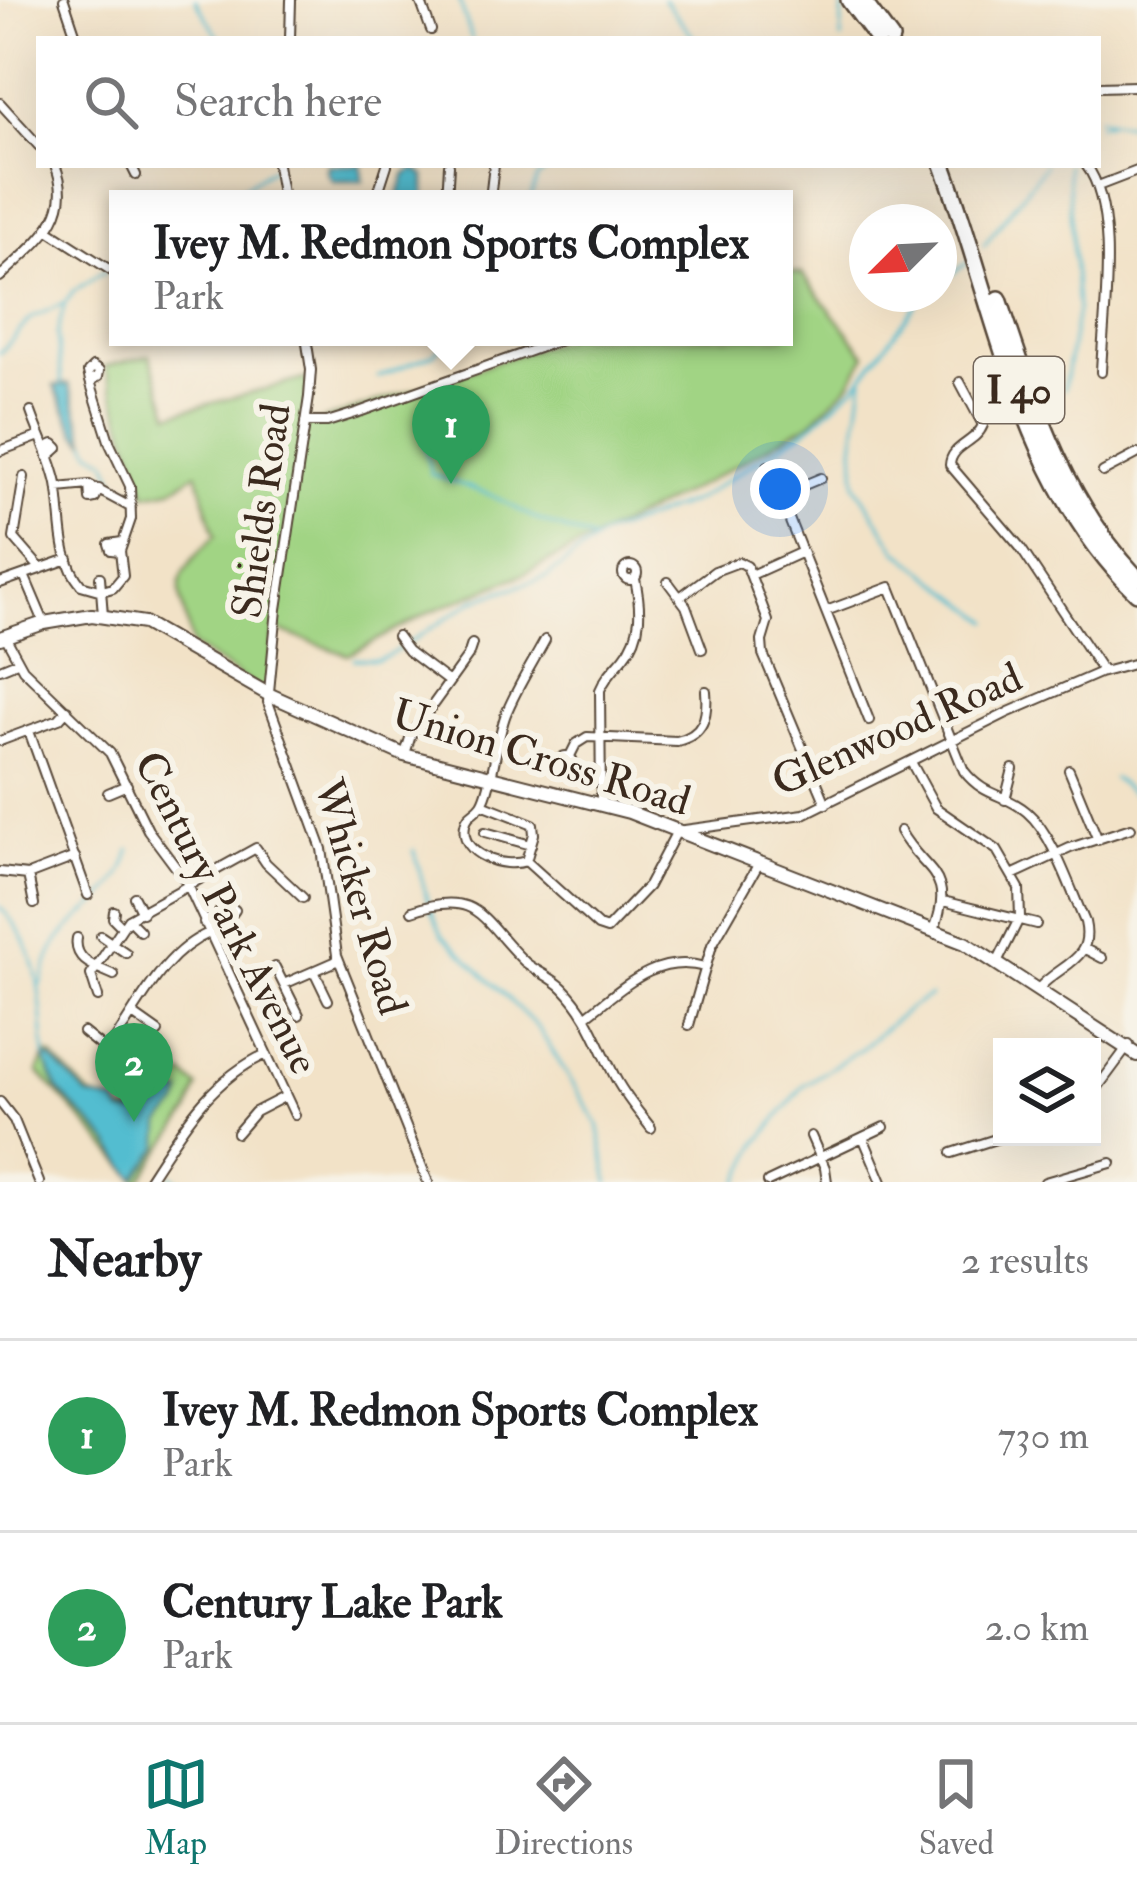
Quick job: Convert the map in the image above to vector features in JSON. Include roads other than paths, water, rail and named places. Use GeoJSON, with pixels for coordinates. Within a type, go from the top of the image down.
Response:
{"type":"FeatureCollection","features":[{"type":"Feature","properties":{"kind":"highway"},"geometry":{"type":"LineString","coordinates":[[849,0],[876,36]]}},
{"type":"Feature","properties":{"kind":"highway"},"geometry":{"type":"LineString","coordinates":[[862,0],[889,36]]}},
{"type":"Feature","properties":{"kind":"highway","name":"I 40"},"geometry":{"type":"LineString","coordinates":[[944,168],[1048,469],[1100,553],[1137,593]]}},
{"type":"Feature","properties":{"kind":"highway","name":"I 40"},"geometry":{"type":"LineString","coordinates":[[955,168],[1050,447],[1100,536],[1137,578]]}},
{"type":"Feature","properties":{"kind":"main road","name":"Union Cross Road"},"geometry":{"type":"LineString","coordinates":[[3,636],[44,623],[103,615],[144,623],[268,694],[404,755],[601,806],[677,831],[934,931],[998,961],[1133,1048]]}},
{"type":"Feature","properties":{"kind":"street"},"geometry":{"type":"LineString","coordinates":[[64,0],[76,36]]}},
{"type":"Feature","properties":{"kind":"street"},"geometry":{"type":"LineString","coordinates":[[290,36],[291,0]]}},
{"type":"Feature","properties":{"kind":"street"},"geometry":{"type":"LineString","coordinates":[[420,0],[431,30]]}},
{"type":"Feature","properties":{"kind":"street"},"geometry":{"type":"LineString","coordinates":[[1101,87],[1137,86]]}},
{"type":"Feature","properties":{"kind":"street"},"geometry":{"type":"LineString","coordinates":[[0,103],[36,143]]}},
{"type":"Feature","properties":{"kind":"street"},"geometry":{"type":"LineString","coordinates":[[0,277],[56,221],[63,196],[57,168]]}},
{"type":"Feature","properties":{"kind":"street"},"geometry":{"type":"LineString","coordinates":[[132,168],[136,175]]}},
{"type":"Feature","properties":{"kind":"street"},"geometry":{"type":"LineString","coordinates":[[1088,168],[1098,186],[1105,249],[1101,372]]}},
{"type":"Feature","properties":{"kind":"street"},"geometry":{"type":"LineString","coordinates":[[1098,186],[1137,171]]}},
{"type":"Feature","properties":{"kind":"street"},"geometry":{"type":"LineString","coordinates":[[48,230],[109,269]]}},
{"type":"Feature","properties":{"kind":"street","name":"Shields Road"},"geometry":{"type":"LineString","coordinates":[[268,694],[311,378],[307,346]]}},
{"type":"Feature","properties":{"kind":"street"},"geometry":{"type":"LineString","coordinates":[[305,422],[327,422],[359,412],[544,346]]}},
{"type":"Feature","properties":{"kind":"street"},"geometry":{"type":"LineString","coordinates":[[31,412],[58,488],[58,516],[70,544],[68,559],[82,585],[102,591],[122,587],[121,546],[130,524],[129,480],[110,444],[90,381]]}},
{"type":"Feature","properties":{"kind":"street"},"geometry":{"type":"LineString","coordinates":[[960,382],[983,425],[977,436],[953,452],[950,465],[1020,548],[1103,672]]}},
{"type":"Feature","properties":{"kind":"street"},"geometry":{"type":"LineString","coordinates":[[0,451],[40,436]]}},
{"type":"Feature","properties":{"kind":"street"},"geometry":{"type":"LineString","coordinates":[[1103,472],[1137,454]]}},
{"type":"Feature","properties":{"kind":"street"},"geometry":{"type":"LineString","coordinates":[[767,466],[869,720]]}},
{"type":"Feature","properties":{"kind":"street"},"geometry":{"type":"LineString","coordinates":[[24,477],[14,538],[41,568]]}},
{"type":"Feature","properties":{"kind":"street"},"geometry":{"type":"LineString","coordinates":[[780,495],[821,478]]}},
{"type":"Feature","properties":{"kind":"street"},"geometry":{"type":"LineString","coordinates":[[58,488],[94,487],[130,507]]}},
{"type":"Feature","properties":{"kind":"street"},"geometry":{"type":"LineString","coordinates":[[751,575],[802,552]]}},
{"type":"Feature","properties":{"kind":"street"},"geometry":{"type":"LineString","coordinates":[[0,583],[68,559]]}},
{"type":"Feature","properties":{"kind":"street"},"geometry":{"type":"LineString","coordinates":[[680,597],[708,575],[744,563],[768,621],[763,654],[826,804]]}},
{"type":"Feature","properties":{"kind":"street"},"geometry":{"type":"LineString","coordinates":[[23,575],[44,623]]}},
{"type":"Feature","properties":{"kind":"street"},"geometry":{"type":"LineString","coordinates":[[100,577],[103,615]]}},
{"type":"Feature","properties":{"kind":"street"},"geometry":{"type":"LineString","coordinates":[[601,806],[600,690],[638,631],[635,578]]}},
{"type":"Feature","properties":{"kind":"street"},"geometry":{"type":"LineString","coordinates":[[668,582],[680,597],[702,649]]}},
{"type":"Feature","properties":{"kind":"street"},"geometry":{"type":"LineString","coordinates":[[826,610],[890,586],[950,742],[974,784],[1038,823],[1085,922],[1085,950]]}},
{"type":"Feature","properties":{"kind":"street","name":"Century Park Avenue"},"geometry":{"type":"LineString","coordinates":[[3,636],[17,662],[102,742],[148,830],[188,889],[295,1115]]}},
{"type":"Feature","properties":{"kind":"street"},"geometry":{"type":"LineString","coordinates":[[397,636],[408,651],[449,682]]}},
{"type":"Feature","properties":{"kind":"street"},"geometry":{"type":"LineString","coordinates":[[526,861],[496,860],[469,846],[465,822],[482,804],[506,713],[545,640]]}},
{"type":"Feature","properties":{"kind":"street"},"geometry":{"type":"LineString","coordinates":[[404,755],[412,735],[472,644]]}},
{"type":"Feature","properties":{"kind":"street"},"geometry":{"type":"LineString","coordinates":[[0,669],[17,662]]}},
{"type":"Feature","properties":{"kind":"street","name":"Glenwood Road"},"geometry":{"type":"LineString","coordinates":[[677,831],[782,819],[826,804],[1009,712],[1103,672],[1137,663]]}},
{"type":"Feature","properties":{"kind":"street"},"geometry":{"type":"LineString","coordinates":[[570,756],[581,740],[600,735],[677,741],[690,737],[705,721],[706,692]]}},
{"type":"Feature","properties":{"kind":"street","name":"Whicker Road"},"geometry":{"type":"LineString","coordinates":[[268,694],[271,714],[322,849],[339,960],[428,1182]]}},
{"type":"Feature","properties":{"kind":"street"},"geometry":{"type":"LineString","coordinates":[[0,741],[59,719],[67,710]]}},
{"type":"Feature","properties":{"kind":"street"},"geometry":{"type":"LineString","coordinates":[[29,730],[88,895]]}},
{"type":"Feature","properties":{"kind":"street"},"geometry":{"type":"LineString","coordinates":[[911,762],[940,812],[992,845],[1012,875],[1021,898],[1020,917],[998,961]]}},
{"type":"Feature","properties":{"kind":"street"},"geometry":{"type":"LineString","coordinates":[[1005,800],[1013,769]]}},
{"type":"Feature","properties":{"kind":"street"},"geometry":{"type":"LineString","coordinates":[[1070,770],[1098,840]]}},
{"type":"Feature","properties":{"kind":"street"},"geometry":{"type":"LineString","coordinates":[[108,793],[127,785]]}},
{"type":"Feature","properties":{"kind":"street"},"geometry":{"type":"LineString","coordinates":[[482,804],[530,820],[535,829],[526,861]]}},
{"type":"Feature","properties":{"kind":"street"},"geometry":{"type":"LineString","coordinates":[[1012,875],[1130,828]]}},
{"type":"Feature","properties":{"kind":"street"},"geometry":{"type":"LineString","coordinates":[[526,861],[605,929],[649,886],[677,831]]}},
{"type":"Feature","properties":{"kind":"street"},"geometry":{"type":"LineString","coordinates":[[900,831],[937,874],[943,901],[934,931]]}},
{"type":"Feature","properties":{"kind":"street"},"geometry":{"type":"LineString","coordinates":[[485,832],[531,845]]}},
{"type":"Feature","properties":{"kind":"street"},"geometry":{"type":"LineString","coordinates":[[98,997],[91,981],[96,967],[125,923],[160,909],[256,848],[303,898]]}},
{"type":"Feature","properties":{"kind":"street"},"geometry":{"type":"LineString","coordinates":[[0,872],[28,875],[75,857]]}},
{"type":"Feature","properties":{"kind":"street"},"geometry":{"type":"LineString","coordinates":[[689,1025],[717,934],[758,865]]}},
{"type":"Feature","properties":{"kind":"street"},"geometry":{"type":"LineString","coordinates":[[28,875],[34,904]]}},
{"type":"Feature","properties":{"kind":"street"},"geometry":{"type":"LineString","coordinates":[[134,897],[142,913]]}},
{"type":"Feature","properties":{"kind":"street"},"geometry":{"type":"LineString","coordinates":[[943,901],[1036,924]]}},
{"type":"Feature","properties":{"kind":"street"},"geometry":{"type":"LineString","coordinates":[[412,911],[455,902],[475,908],[524,961],[565,989],[586,1016],[617,1082],[651,1128]]}},
{"type":"Feature","properties":{"kind":"street"},"geometry":{"type":"LineString","coordinates":[[114,910],[113,919],[140,931]]}},
{"type":"Feature","properties":{"kind":"street"},"geometry":{"type":"LineString","coordinates":[[205,922],[223,913]]}},
{"type":"Feature","properties":{"kind":"street"},"geometry":{"type":"LineString","coordinates":[[106,1052],[171,956],[209,933]]}},
{"type":"Feature","properties":{"kind":"street"},"geometry":{"type":"LineString","coordinates":[[101,936],[126,953]]}},
{"type":"Feature","properties":{"kind":"street"},"geometry":{"type":"LineString","coordinates":[[77,938],[80,955],[114,975]]}},
{"type":"Feature","properties":{"kind":"street"},"geometry":{"type":"LineString","coordinates":[[1085,950],[1102,958]]}},
{"type":"Feature","properties":{"kind":"street"},"geometry":{"type":"LineString","coordinates":[[1039,988],[1085,950]]}},
{"type":"Feature","properties":{"kind":"street"},"geometry":{"type":"LineString","coordinates":[[284,984],[339,960]]}},
{"type":"Feature","properties":{"kind":"street"},"geometry":{"type":"LineString","coordinates":[[586,1016],[651,968],[673,962],[705,967]]}},
{"type":"Feature","properties":{"kind":"street"},"geometry":{"type":"LineString","coordinates":[[276,967],[299,1015]]}},
{"type":"Feature","properties":{"kind":"street"},"geometry":{"type":"LineString","coordinates":[[314,971],[328,1000]]}},
{"type":"Feature","properties":{"kind":"street"},"geometry":{"type":"LineString","coordinates":[[134,1015],[158,1032]]}},
{"type":"Feature","properties":{"kind":"street"},"geometry":{"type":"LineString","coordinates":[[83,1032],[141,1075]]}},
{"type":"Feature","properties":{"kind":"street"},"geometry":{"type":"LineString","coordinates":[[1101,1085],[1133,1048]]}},
{"type":"Feature","properties":{"kind":"street"},"geometry":{"type":"LineString","coordinates":[[147,1182],[206,1095],[229,1074],[266,1054]]}},
{"type":"Feature","properties":{"kind":"street"},"geometry":{"type":"LineString","coordinates":[[237,1133],[255,1112],[286,1096]]}},
{"type":"Feature","properties":{"kind":"street"},"geometry":{"type":"LineString","coordinates":[[0,1102],[14,1120],[39,1182]]}},
{"type":"Feature","properties":{"kind":"street"},"geometry":{"type":"LineString","coordinates":[[768,1182],[884,1127]]}},
{"type":"Feature","properties":{"kind":"street"},"geometry":{"type":"LineString","coordinates":[[811,1136],[827,1182]]}},
{"type":"Feature","properties":{"kind":"street"},"geometry":{"type":"LineString","coordinates":[[862,1136],[882,1182]]}},
{"type":"Feature","properties":{"kind":"street"},"geometry":{"type":"LineString","coordinates":[[952,1153],[993,1140]]}},
{"type":"Feature","properties":{"kind":"street"},"geometry":{"type":"LineString","coordinates":[[1045,1182],[1111,1163]]}},
{"type":"Feature","properties":{"kind":"water"},"geometry":{"type":"Polygon","coordinates":[[[328,168],[362,168],[363,181],[333,181],[328,168]]]}},
{"type":"Feature","properties":{"kind":"water"},"geometry":{"type":"Polygon","coordinates":[[[416,169],[425,176],[425,190],[400,190],[406,174],[416,169]]]}},
{"type":"Feature","properties":{"kind":"water"},"geometry":{"type":"Polygon","coordinates":[[[69,384],[87,443],[76,432],[54,386],[69,384]]]}},
{"type":"Feature","properties":{"kind":"water"},"geometry":{"type":"Polygon","coordinates":[[[44,1058],[51,1058],[88,1096],[116,1102],[122,1112],[142,1112],[168,1093],[182,1093],[179,1104],[161,1124],[160,1147],[135,1179],[109,1142],[58,1090],[44,1058]]]}},
{"type":"Feature","properties":{"kind":"waterway"},"geometry":{"type":"LineString","coordinates":[[195,0],[218,36]]}},
{"type":"Feature","properties":{"kind":"waterway"},"geometry":{"type":"LineString","coordinates":[[459,0],[471,36]]}},
{"type":"Feature","properties":{"kind":"waterway"},"geometry":{"type":"LineString","coordinates":[[664,0],[693,36]]}},
{"type":"Feature","properties":{"kind":"waterway"},"geometry":{"type":"LineString","coordinates":[[841,36],[843,2]]}},
{"type":"Feature","properties":{"kind":"waterway"},"geometry":{"type":"LineString","coordinates":[[1101,119],[1137,126]]}},
{"type":"Feature","properties":{"kind":"waterway"},"geometry":{"type":"LineString","coordinates":[[1101,124],[1109,122]]}},
{"type":"Feature","properties":{"kind":"waterway"},"geometry":{"type":"LineString","coordinates":[[239,190],[273,168]]}},
{"type":"Feature","properties":{"kind":"waterway"},"geometry":{"type":"LineString","coordinates":[[533,190],[537,178],[549,168]]}},
{"type":"Feature","properties":{"kind":"waterway"},"geometry":{"type":"LineString","coordinates":[[984,245],[1043,168]]}},
{"type":"Feature","properties":{"kind":"waterway"},"geometry":{"type":"LineString","coordinates":[[1064,389],[1077,310],[1067,168]]}},
{"type":"Feature","properties":{"kind":"waterway"},"geometry":{"type":"LineString","coordinates":[[957,270],[967,263]]}},
{"type":"Feature","properties":{"kind":"waterway"},"geometry":{"type":"LineString","coordinates":[[0,353],[31,318],[65,303],[74,291],[105,271]]}},
{"type":"Feature","properties":{"kind":"waterway"},"geometry":{"type":"LineString","coordinates":[[62,383],[57,334],[65,303]]}},
{"type":"Feature","properties":{"kind":"waterway"},"geometry":{"type":"LineString","coordinates":[[354,659],[388,656],[475,600],[547,577],[601,536],[696,500],[811,426],[856,385],[911,312]]}},
{"type":"Feature","properties":{"kind":"waterway"},"geometry":{"type":"LineString","coordinates":[[378,377],[441,346]]}},
{"type":"Feature","properties":{"kind":"waterway"},"geometry":{"type":"LineString","coordinates":[[863,379],[854,447],[856,485],[897,550],[990,621]]}},
{"type":"Feature","properties":{"kind":"waterway"},"geometry":{"type":"LineString","coordinates":[[87,442],[91,451],[107,460],[117,485],[139,492]]}},
{"type":"Feature","properties":{"kind":"waterway"},"geometry":{"type":"LineString","coordinates":[[424,442],[431,474],[593,540]]}},
{"type":"Feature","properties":{"kind":"waterway"},"geometry":{"type":"LineString","coordinates":[[1113,778],[1137,797]]}},
{"type":"Feature","properties":{"kind":"waterway"},"geometry":{"type":"LineString","coordinates":[[41,985],[56,945],[111,889],[130,850]]}},
{"type":"Feature","properties":{"kind":"waterway"},"geometry":{"type":"LineString","coordinates":[[414,850],[442,934],[538,1028],[598,1124],[609,1182]]}},
{"type":"Feature","properties":{"kind":"waterway"},"geometry":{"type":"LineString","coordinates":[[0,907],[32,959],[45,1056]]}},
{"type":"Feature","properties":{"kind":"waterway"},"geometry":{"type":"LineString","coordinates":[[739,1182],[758,1143],[804,1085],[930,996]]}},
{"type":"Feature","properties":{"kind":"waterway"},"geometry":{"type":"LineString","coordinates":[[171,1175],[180,1182]]}},
{"type":"Feature","properties":{"kind":"place","name":"Ivey M. Redmon Sports Complex"},"geometry":{"type":"Point","coordinates":[451,484]}},
{"type":"Feature","properties":{"kind":"place","name":"Century Lake Park"},"geometry":{"type":"Point","coordinates":[134,1122]}}]}
